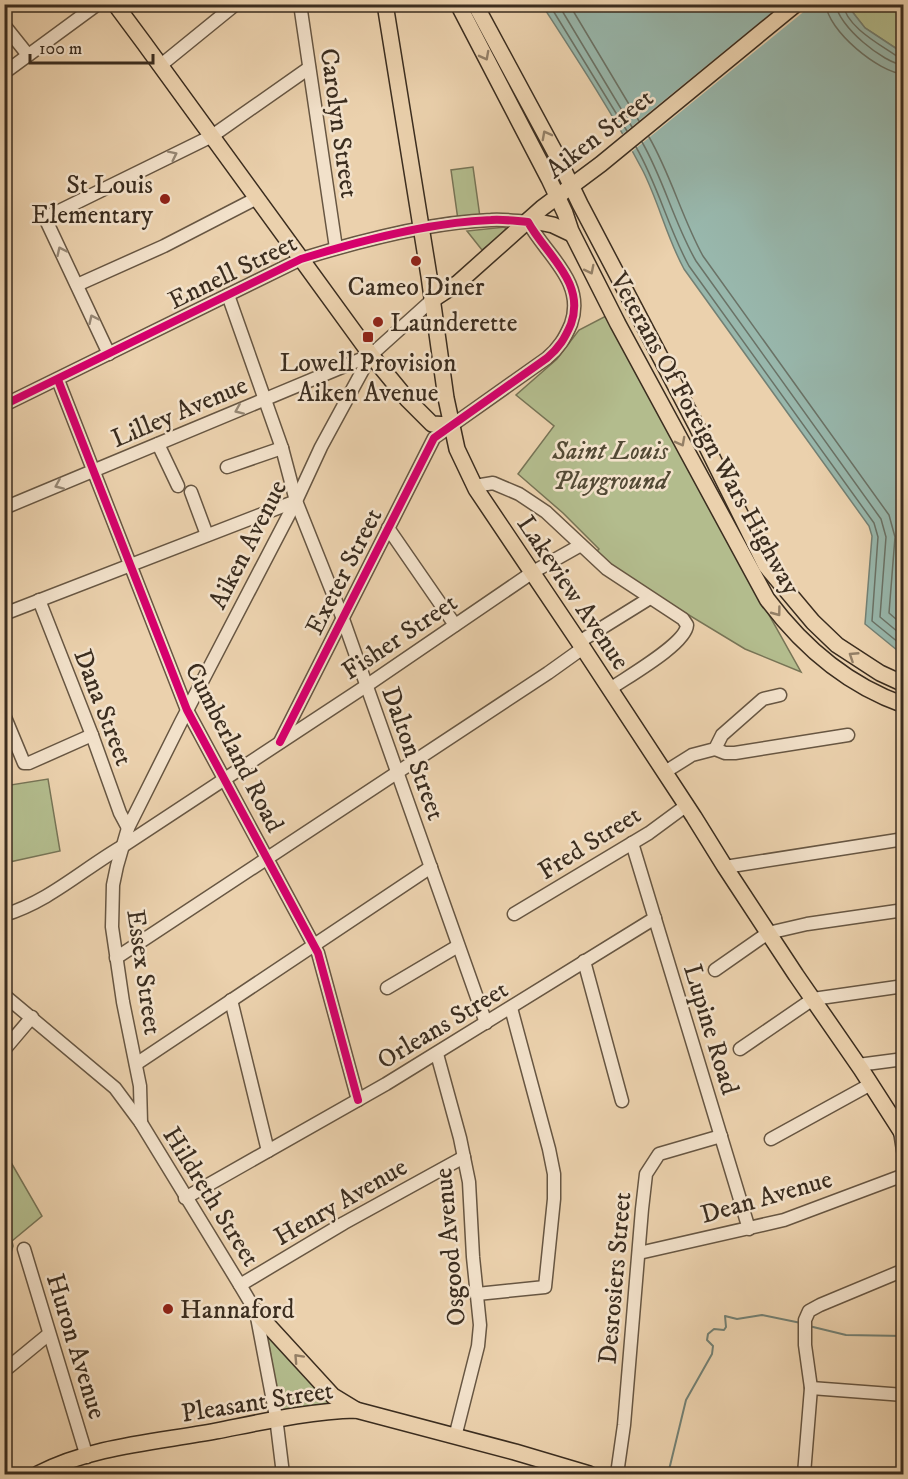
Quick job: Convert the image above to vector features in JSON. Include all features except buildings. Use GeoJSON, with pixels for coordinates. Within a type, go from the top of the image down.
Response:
{"type":"FeatureCollection","features":[{"type":"Feature","properties":{"kind":"main road"},"geometry":{"type":"LineString","coordinates":[[114,4],[161,65],[371,355],[408,400],[432,424],[451,425]]}},
{"type":"Feature","properties":{"kind":"main road","name":"Lakeview Avenue"},"geometry":{"type":"LineString","coordinates":[[386,4],[456,449],[475,486],[902,1133]]}},
{"type":"Feature","properties":{"kind":"main road"},"geometry":{"type":"LineString","coordinates":[[458,4],[557,197]]}},
{"type":"Feature","properties":{"kind":"main road"},"geometry":{"type":"LineString","coordinates":[[475,4],[572,187]]}},
{"type":"Feature","properties":{"kind":"main road","name":"Aiken Street"},"geometry":{"type":"LineString","coordinates":[[432,300],[458,283],[557,197],[612,156],[796,4]]}},
{"type":"Feature","properties":{"kind":"main road","name":"Veterans Of Foreign Wars Highway"},"geometry":{"type":"LineString","coordinates":[[572,187],[696,425],[766,566],[813,622],[837,645],[880,673],[903,684]]}},
{"type":"Feature","properties":{"kind":"main road","name":"Veterans Of Foreign Wars Highway"},"geometry":{"type":"LineString","coordinates":[[557,197],[572,234],[650,384],[767,599],[807,645],[839,672],[903,705]]}},
{"type":"Feature","properties":{"kind":"main road"},"geometry":{"type":"LineString","coordinates":[[528,221],[552,225],[572,234]]}},
{"type":"Feature","properties":{"kind":"main road"},"geometry":{"type":"LineString","coordinates":[[256,1312],[333,1396],[356,1410]]}},
{"type":"Feature","properties":{"kind":"main road","name":"Pleasant Street"},"geometry":{"type":"LineString","coordinates":[[38,1474],[56,1465],[110,1450],[332,1410],[356,1410],[589,1474]]}},
{"type":"Feature","properties":{"kind":"street"},"geometry":{"type":"LineString","coordinates":[[4,74],[98,4]]}},
{"type":"Feature","properties":{"kind":"street"},"geometry":{"type":"LineString","coordinates":[[161,65],[236,4]]}},
{"type":"Feature","properties":{"kind":"street","name":"Carolyn Street"},"geometry":{"type":"LineString","coordinates":[[300,4],[336,248]]}},
{"type":"Feature","properties":{"kind":"street"},"geometry":{"type":"LineString","coordinates":[[4,24],[28,55]]}},
{"type":"Feature","properties":{"kind":"street"},"geometry":{"type":"LineString","coordinates":[[110,354],[45,218],[212,136],[309,68]]}},
{"type":"Feature","properties":{"kind":"street"},"geometry":{"type":"LineString","coordinates":[[77,285],[164,246],[257,198]]}},
{"type":"Feature","properties":{"kind":"street","name":"Ennell Street"},"geometry":{"type":"LineString","coordinates":[[4,405],[301,259],[336,248],[421,228],[491,220],[528,221]]}},
{"type":"Feature","properties":{"kind":"street","name":"Exeter Street"},"geometry":{"type":"LineString","coordinates":[[280,742],[434,438],[520,378],[558,348],[570,325],[575,299],[572,287],[554,259],[537,239],[528,221]]}},
{"type":"Feature","properties":{"kind":"street","name":"Dalton Street"},"geometry":{"type":"LineString","coordinates":[[228,295],[282,448],[296,501],[343,619],[486,1023]]}},
{"type":"Feature","properties":{"kind":"street","name":"Aiken Avenue"},"geometry":{"type":"LineString","coordinates":[[128,828],[296,501],[321,447],[371,355],[432,300]]}},
{"type":"Feature","properties":{"kind":"street","name":"Lilley Avenue"},"geometry":{"type":"LineString","coordinates":[[4,508],[371,355]]}},
{"type":"Feature","properties":{"kind":"street","name":"Cumberland Road"},"geometry":{"type":"LineString","coordinates":[[58,380],[187,710],[318,953],[358,1100]]}},
{"type":"Feature","properties":{"kind":"street"},"geometry":{"type":"LineString","coordinates":[[158,444],[178,486]]}},
{"type":"Feature","properties":{"kind":"street"},"geometry":{"type":"LineString","coordinates":[[227,467],[282,448]]}},
{"type":"Feature","properties":{"kind":"street"},"geometry":{"type":"LineString","coordinates":[[475,486],[494,483],[519,494],[546,512],[607,569],[683,619],[687,625],[684,636],[668,650],[610,689]]}},
{"type":"Feature","properties":{"kind":"street"},"geometry":{"type":"LineString","coordinates":[[191,492],[207,535]]}},
{"type":"Feature","properties":{"kind":"street"},"geometry":{"type":"LineString","coordinates":[[4,614],[296,501]]}},
{"type":"Feature","properties":{"kind":"street"},"geometry":{"type":"LineString","coordinates":[[388,528],[455,625]]}},
{"type":"Feature","properties":{"kind":"street","name":"Fisher Street"},"geometry":{"type":"LineString","coordinates":[[123,846],[366,686],[533,572],[581,545]]}},
{"type":"Feature","properties":{"kind":"street"},"geometry":{"type":"LineString","coordinates":[[116,958],[548,674],[581,645],[650,598]]}},
{"type":"Feature","properties":{"kind":"street","name":"Dana Street"},"geometry":{"type":"LineString","coordinates":[[39,600],[120,813],[128,828]]}},
{"type":"Feature","properties":{"kind":"street"},"geometry":{"type":"LineString","coordinates":[[715,749],[722,735],[763,699],[780,695]]}},
{"type":"Feature","properties":{"kind":"street"},"geometry":{"type":"LineString","coordinates":[[4,715],[24,763],[29,763],[92,735]]}},
{"type":"Feature","properties":{"kind":"street"},"geometry":{"type":"LineString","coordinates":[[665,772],[692,755],[715,749],[725,753],[735,753],[848,735]]}},
{"type":"Feature","properties":{"kind":"street","name":"Fred Street"},"geometry":{"type":"LineString","coordinates":[[514,914],[632,843],[687,805]]}},
{"type":"Feature","properties":{"kind":"street","name":"Essex Street"},"geometry":{"type":"LineString","coordinates":[[128,828],[117,866],[112,900],[112,927],[140,1086],[141,1124]]}},
{"type":"Feature","properties":{"kind":"street"},"geometry":{"type":"LineString","coordinates":[[725,867],[903,839]]}},
{"type":"Feature","properties":{"kind":"street","name":"Lupine Road"},"geometry":{"type":"LineString","coordinates":[[632,843],[749,1229]]}},
{"type":"Feature","properties":{"kind":"street"},"geometry":{"type":"LineString","coordinates":[[4,915],[20,910],[65,886],[99,860],[123,846]]}},
{"type":"Feature","properties":{"kind":"street"},"geometry":{"type":"LineString","coordinates":[[136,1064],[431,867]]}},
{"type":"Feature","properties":{"kind":"street"},"geometry":{"type":"LineString","coordinates":[[715,970],[768,933],[807,924],[903,910]]}},
{"type":"Feature","properties":{"kind":"street","name":"Orleans Street"},"geometry":{"type":"LineString","coordinates":[[185,1198],[437,1054],[655,918]]}},
{"type":"Feature","properties":{"kind":"street"},"geometry":{"type":"LineString","coordinates":[[387,988],[459,946]]}},
{"type":"Feature","properties":{"kind":"street"},"geometry":{"type":"LineString","coordinates":[[584,961],[622,1101]]}},
{"type":"Feature","properties":{"kind":"street"},"geometry":{"type":"LineString","coordinates":[[740,1049],[813,999],[903,986]]}},
{"type":"Feature","properties":{"kind":"street","name":"Hildreth Street"},"geometry":{"type":"LineString","coordinates":[[4,995],[115,1088],[141,1124],[256,1312],[277,1419],[283,1474]]}},
{"type":"Feature","properties":{"kind":"street"},"geometry":{"type":"LineString","coordinates":[[231,1000],[268,1151]]}},
{"type":"Feature","properties":{"kind":"street"},"geometry":{"type":"LineString","coordinates":[[477,1294],[545,1287],[554,1199],[554,1174],[512,1008]]}},
{"type":"Feature","properties":{"kind":"street"},"geometry":{"type":"LineString","coordinates":[[4,1050],[32,1017]]}},
{"type":"Feature","properties":{"kind":"street","name":"Osgood Avenue"},"geometry":{"type":"LineString","coordinates":[[437,1054],[469,1182],[480,1325],[478,1346],[455,1437]]}},
{"type":"Feature","properties":{"kind":"street"},"geometry":{"type":"LineString","coordinates":[[858,1065],[903,1059]]}},
{"type":"Feature","properties":{"kind":"street"},"geometry":{"type":"LineString","coordinates":[[771,1139],[871,1084]]}},
{"type":"Feature","properties":{"kind":"street"},"geometry":{"type":"LineString","coordinates":[[902,1133],[903,1156]]}},
{"type":"Feature","properties":{"kind":"street","name":"Desrosiers Street"},"geometry":{"type":"LineString","coordinates":[[617,1474],[624,1425],[646,1174],[658,1154],[722,1136]]}},
{"type":"Feature","properties":{"kind":"street","name":"Henry Avenue"},"geometry":{"type":"LineString","coordinates":[[240,1285],[344,1223],[464,1157]]}},
{"type":"Feature","properties":{"kind":"street","name":"Dean Avenue"},"geometry":{"type":"LineString","coordinates":[[639,1254],[795,1216],[903,1175]]}},
{"type":"Feature","properties":{"kind":"street","name":"Huron Avenue"},"geometry":{"type":"LineString","coordinates":[[24,1249],[87,1456]]}},
{"type":"Feature","properties":{"kind":"street"},"geometry":{"type":"LineString","coordinates":[[804,1474],[811,1388],[805,1324],[808,1311],[903,1270]]}},
{"type":"Feature","properties":{"kind":"street"},"geometry":{"type":"LineString","coordinates":[[4,1371],[50,1334]]}},
{"type":"Feature","properties":{"kind":"street"},"geometry":{"type":"LineString","coordinates":[[811,1388],[903,1395]]}},
{"type":"Feature","properties":{"kind":"green space"},"geometry":{"type":"Polygon","coordinates":[[[847,5],[901,5],[903,53],[865,28],[847,5]]]}},
{"type":"Feature","properties":{"kind":"green space"},"geometry":{"type":"Polygon","coordinates":[[[473,167],[480,217],[458,220],[451,170],[473,167]]]}},
{"type":"Feature","properties":{"kind":"green space"},"geometry":{"type":"Polygon","coordinates":[[[505,227],[506,231],[482,250],[467,231],[505,227]]]}},
{"type":"Feature","properties":{"kind":"green space","name":"Saint Louis Playground"},"geometry":{"type":"Polygon","coordinates":[[[606,316],[703,497],[801,672],[745,649],[616,571],[595,553],[599,549],[563,513],[518,474],[554,426],[516,395],[557,359],[579,330],[606,316]]]}},
{"type":"Feature","properties":{"kind":"green space"},"geometry":{"type":"Polygon","coordinates":[[[5,761],[8,761],[11,785],[48,779],[60,851],[5,863],[5,761]]]}},
{"type":"Feature","properties":{"kind":"green space"},"geometry":{"type":"Polygon","coordinates":[[[5,1152],[42,1216],[12,1241],[13,1246],[5,1267],[5,1152]]]}},
{"type":"Feature","properties":{"kind":"green space"},"geometry":{"type":"Polygon","coordinates":[[[269,1336],[333,1403],[280,1411],[269,1336]]]}},
{"type":"Feature","properties":{"kind":"water"},"geometry":{"type":"Polygon","coordinates":[[[542,5],[847,5],[865,28],[903,53],[903,655],[865,624],[872,536],[869,526],[684,269],[643,171],[607,108],[542,5]]]}},
{"type":"Feature","properties":{"kind":"pier"},"geometry":{"type":"Polygon","coordinates":[[[781,5],[812,5],[629,154],[619,137],[781,5]]]}},
{"type":"Feature","properties":{"kind":"waterway"},"geometry":{"type":"LineString","coordinates":[[668,1474],[686,1400],[712,1354],[713,1346],[707,1340],[708,1334],[714,1329],[724,1330],[725,1316],[737,1319],[762,1315],[801,1323]]}},
{"type":"Feature","properties":{"kind":"waterway"},"geometry":{"type":"LineString","coordinates":[[809,1326],[846,1335],[904,1336]]}},
{"type":"Feature","properties":{"kind":"cycle path"},"geometry":{"type":"LineString","coordinates":[[4,405],[301,259],[419,228],[496,220],[528,222],[569,282],[574,309],[569,329],[558,347],[547,358],[434,438],[280,742]]}},
{"type":"Feature","properties":{"kind":"cycle path"},"geometry":{"type":"LineString","coordinates":[[58,380],[187,710],[318,953],[358,1100]]}},
{"type":"Feature","properties":{"kind":"place","name":"St Louis Elementary"},"geometry":{"type":"Point","coordinates":[165,199]}},
{"type":"Feature","properties":{"kind":"place","name":"Cameo Diner"},"geometry":{"type":"Point","coordinates":[416,261]}},
{"type":"Feature","properties":{"kind":"place","name":"Launderette"},"geometry":{"type":"Point","coordinates":[378,322]}},
{"type":"Feature","properties":{"kind":"place","name":"Lowell Provision Aiken Avenue"},"geometry":{"type":"Point","coordinates":[368,337]}},
{"type":"Feature","properties":{"kind":"place","name":"Hannaford"},"geometry":{"type":"Point","coordinates":[168,1309]}}]}
